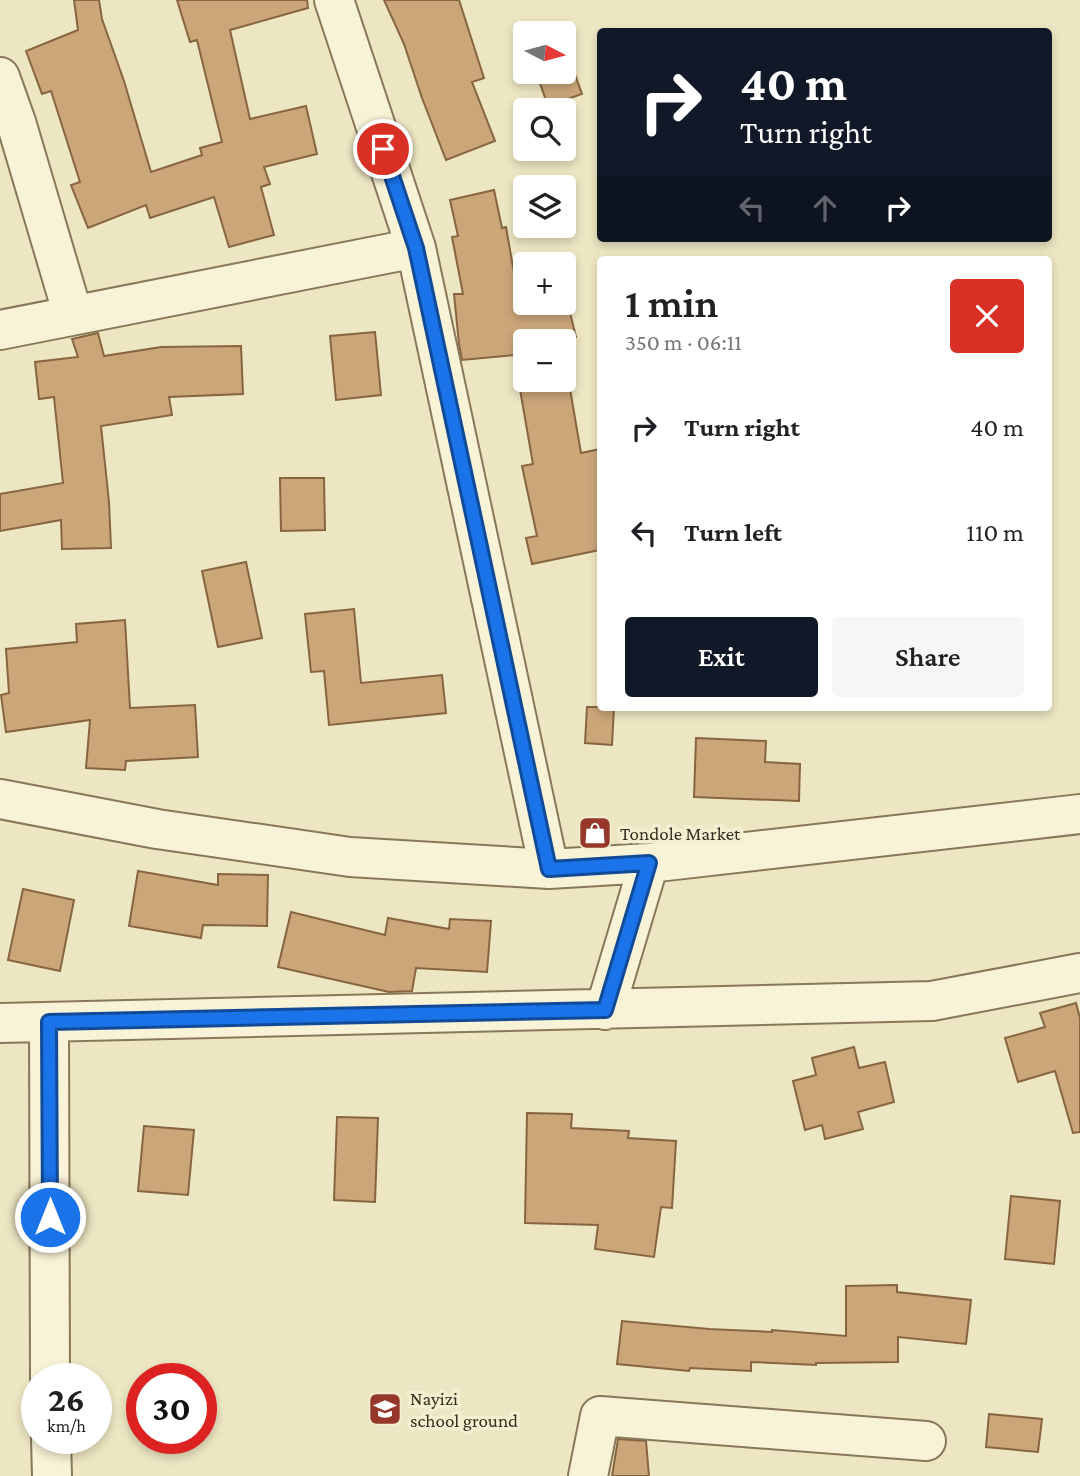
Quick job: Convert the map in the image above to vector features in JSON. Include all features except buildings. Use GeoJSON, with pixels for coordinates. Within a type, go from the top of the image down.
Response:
{"type":"FeatureCollection","features":[{"type":"Feature","properties":{"kind":"street"},"geometry":{"type":"LineString","coordinates":[[334,0],[416,248],[549,869]]}},
{"type":"Feature","properties":{"kind":"street"},"geometry":{"type":"LineString","coordinates":[[0,77],[16,122],[73,315]]}},
{"type":"Feature","properties":{"kind":"street"},"geometry":{"type":"LineString","coordinates":[[0,330],[416,248]]}},
{"type":"Feature","properties":{"kind":"street"},"geometry":{"type":"LineString","coordinates":[[0,799],[157,828],[350,857],[549,869],[649,863],[1080,814]]}},
{"type":"Feature","properties":{"kind":"street"},"geometry":{"type":"LineString","coordinates":[[605,1010],[649,863]]}},
{"type":"Feature","properties":{"kind":"street"},"geometry":{"type":"LineString","coordinates":[[0,1023],[932,1001],[1080,973]]}},
{"type":"Feature","properties":{"kind":"street"},"geometry":{"type":"LineString","coordinates":[[49,1022],[51,1363]]}},
{"type":"Feature","properties":{"kind":"street"},"geometry":{"type":"LineString","coordinates":[[588,1476],[600,1416],[926,1441]]}},
{"type":"Feature","properties":{"kind":"street"},"geometry":{"type":"LineString","coordinates":[[51,1454],[52,1476]]}},
{"type":"Feature","properties":{"kind":"place","name":"Tondole Market"},"geometry":{"type":"Point","coordinates":[595,833]}},
{"type":"Feature","properties":{"kind":"place","name":"Nayizi school ground"},"geometry":{"type":"Point","coordinates":[385,1409]}},
{"type":"Feature","properties":{"kind":"route"},"geometry":{"type":"LineString","coordinates":[[50,1217],[49,1022],[605,1010],[649,863],[549,869],[416,248],[383,149]]}}]}
